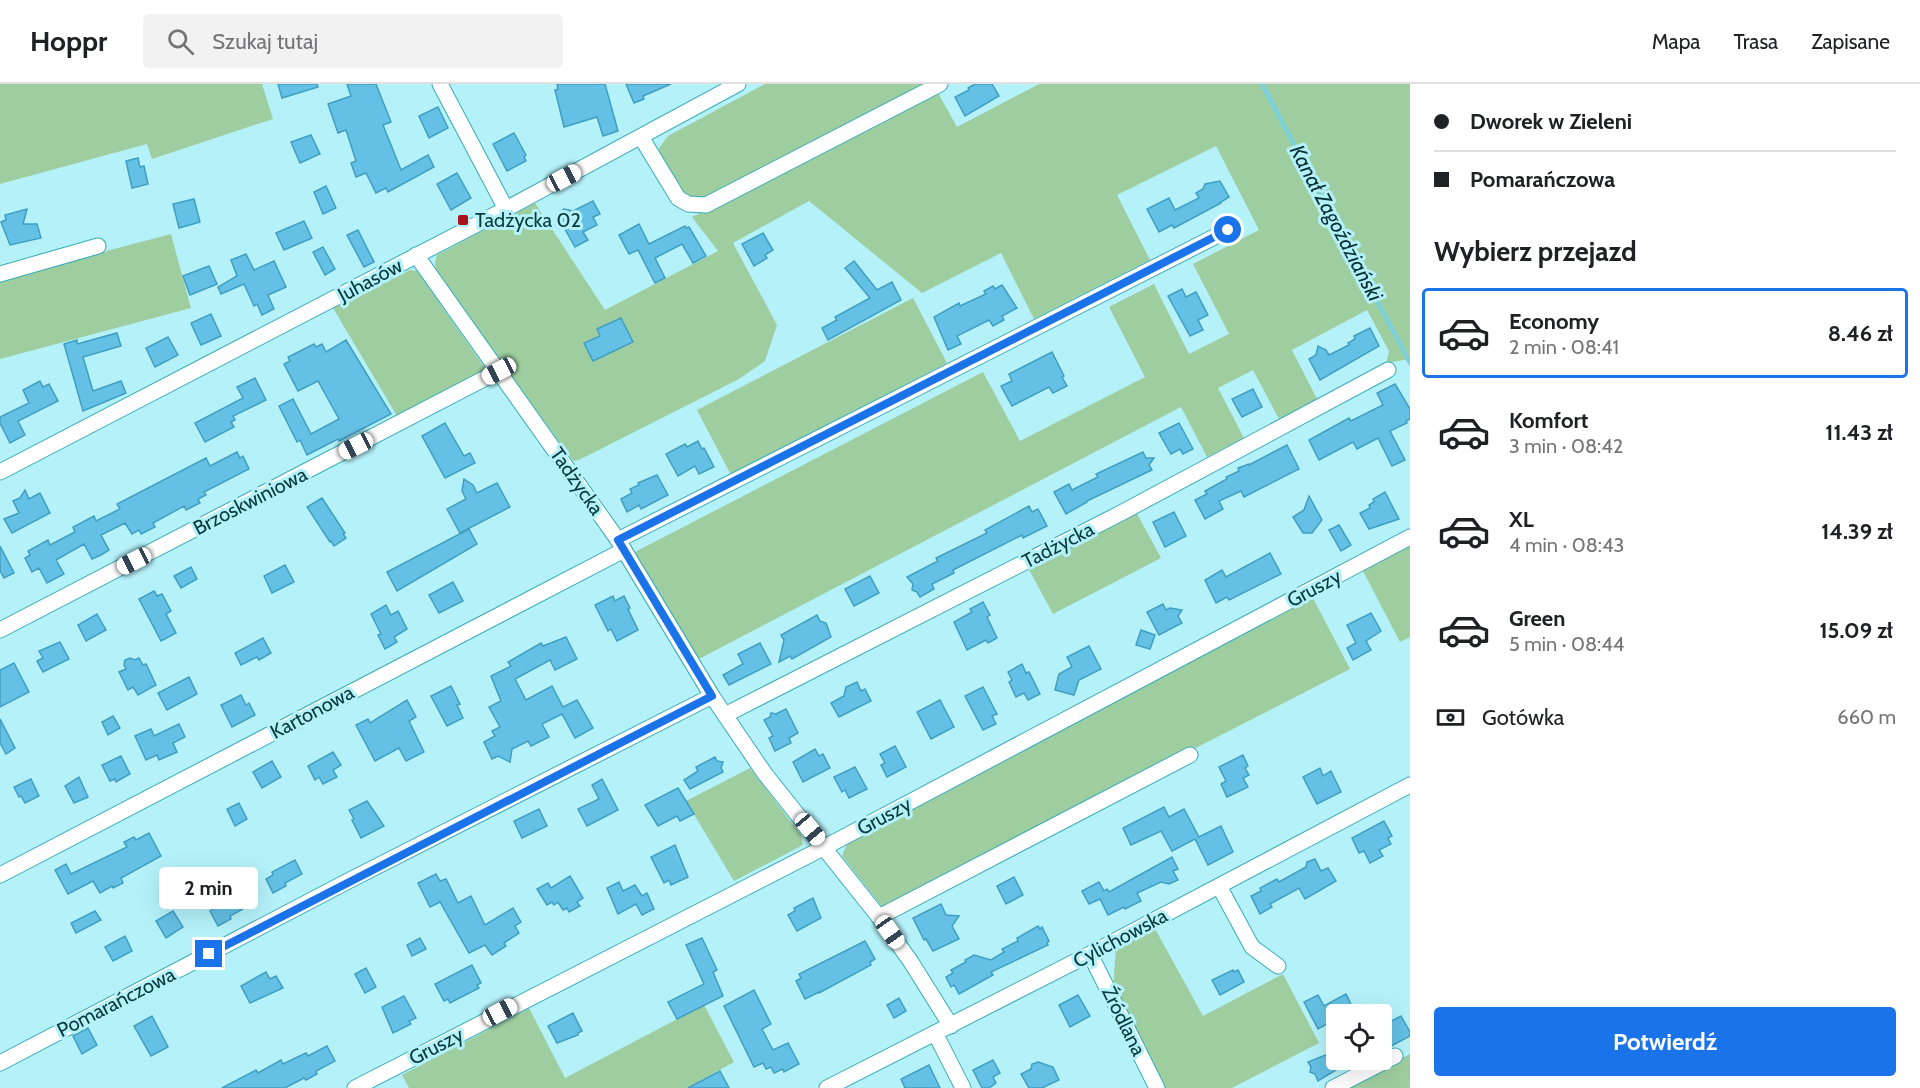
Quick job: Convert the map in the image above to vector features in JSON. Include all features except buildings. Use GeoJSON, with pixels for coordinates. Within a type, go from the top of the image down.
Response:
{"type":"FeatureCollection","features":[{"type":"Feature","properties":{"kind":"street"},"geometry":{"type":"LineString","coordinates":[[440,84],[506,209]]}},
{"type":"Feature","properties":{"kind":"street","name":"Juhasów"},"geometry":{"type":"LineString","coordinates":[[0,472],[506,209],[738,84]]}},
{"type":"Feature","properties":{"kind":"street"},"geometry":{"type":"LineString","coordinates":[[641,137],[678,198],[688,204],[706,205],[940,84]]}},
{"type":"Feature","properties":{"kind":"street","name":"Kartonowa"},"geometry":{"type":"LineString","coordinates":[[0,875],[621,545],[1228,230]]}},
{"type":"Feature","properties":{"kind":"street"},"geometry":{"type":"LineString","coordinates":[[0,274],[98,246]]}},
{"type":"Feature","properties":{"kind":"street","name":"Tadżycka"},"geometry":{"type":"LineString","coordinates":[[416,255],[621,545],[712,696],[765,774],[879,916],[951,1026]]}},
{"type":"Feature","properties":{"kind":"street","name":"Tadżycka"},"geometry":{"type":"LineString","coordinates":[[725,715],[1121,513],[1388,370]]}},
{"type":"Feature","properties":{"kind":"street","name":"Brzoskwiniowa"},"geometry":{"type":"LineString","coordinates":[[0,630],[499,371]]}},
{"type":"Feature","properties":{"kind":"street","name":"Gruszy"},"geometry":{"type":"LineString","coordinates":[[355,1088],[825,847],[1410,537]]}},
{"type":"Feature","properties":{"kind":"street","name":"Pomarańczowa"},"geometry":{"type":"LineString","coordinates":[[0,1063],[352,879],[712,696]]}},
{"type":"Feature","properties":{"kind":"street"},"geometry":{"type":"LineString","coordinates":[[879,916],[1190,755]]}},
{"type":"Feature","properties":{"kind":"street","name":"Cylichowska"},"geometry":{"type":"LineString","coordinates":[[827,1088],[1090,954],[1410,785]]}},
{"type":"Feature","properties":{"kind":"street"},"geometry":{"type":"LineString","coordinates":[[1219,886],[1252,947],[1278,966]]}},
{"type":"Feature","properties":{"kind":"street","name":"Źródlana"},"geometry":{"type":"LineString","coordinates":[[1090,954],[1157,1088]]}},
{"type":"Feature","properties":{"kind":"street"},"geometry":{"type":"LineString","coordinates":[[935,1033],[963,1088]]}},
{"type":"Feature","properties":{"kind":"street"},"geometry":{"type":"LineString","coordinates":[[1333,1088],[1395,1056]]}},
{"type":"Feature","properties":{"kind":"green space"},"geometry":{"type":"Polygon","coordinates":[[[0,84],[262,84],[273,119],[152,159],[147,144],[0,184],[0,84]]]}},
{"type":"Feature","properties":{"kind":"green space"},"geometry":{"type":"Polygon","coordinates":[[[765,84],[926,84],[700,203],[682,195],[659,160],[659,148],[668,136],[765,84]]]}},
{"type":"Feature","properties":{"kind":"green space"},"geometry":{"type":"Polygon","coordinates":[[[1039,84],[1410,84],[1410,359],[1386,363],[1389,351],[1367,310],[1292,350],[1317,399],[1279,419],[1253,370],[1218,388],[1244,438],[1207,457],[1181,407],[697,660],[633,553],[983,372],[1020,441],[1145,377],[1109,307],[1154,284],[1189,354],[1229,334],[1193,264],[1259,230],[1216,146],[1117,195],[1150,260],[1034,319],[1001,253],[922,293],[809,201],[733,243],[777,325],[765,361],[739,379],[573,461],[436,272],[437,255],[535,203],[605,310],[718,251],[692,217],[937,91],[957,127],[1039,84]]]}},
{"type":"Feature","properties":{"kind":"green space"},"geometry":{"type":"Polygon","coordinates":[[[171,234],[191,308],[0,359],[0,279],[171,234]]]}},
{"type":"Feature","properties":{"kind":"green space"},"geometry":{"type":"Polygon","coordinates":[[[410,270],[417,271],[487,371],[397,416],[333,308],[410,270]]]}},
{"type":"Feature","properties":{"kind":"green space"},"geometry":{"type":"Polygon","coordinates":[[[913,298],[947,363],[731,475],[697,410],[913,298]]]}},
{"type":"Feature","properties":{"kind":"green space"},"geometry":{"type":"Polygon","coordinates":[[[1135,510],[1161,558],[1053,614],[1027,566],[1135,510]]]}},
{"type":"Feature","properties":{"kind":"green space"},"geometry":{"type":"Polygon","coordinates":[[[1410,546],[1410,637],[1400,642],[1363,571],[1410,546]]]}},
{"type":"Feature","properties":{"kind":"green space"},"geometry":{"type":"Polygon","coordinates":[[[1313,598],[1350,669],[883,908],[842,856],[848,841],[1313,598]]]}},
{"type":"Feature","properties":{"kind":"green space"},"geometry":{"type":"Polygon","coordinates":[[[750,768],[801,835],[803,845],[734,881],[686,801],[750,768]]]}},
{"type":"Feature","properties":{"kind":"green space"},"geometry":{"type":"Polygon","coordinates":[[[1153,925],[1203,1016],[1283,974],[1319,1043],[1232,1088],[1162,1088],[1113,990],[1116,946],[1153,925]]]}},
{"type":"Feature","properties":{"kind":"green space"},"geometry":{"type":"Polygon","coordinates":[[[704,1005],[734,1062],[687,1088],[409,1088],[402,1075],[529,1008],[565,1078],[704,1005]]]}},
{"type":"Feature","properties":{"kind":"green space"},"geometry":{"type":"Polygon","coordinates":[[[1410,1054],[1410,1088],[1346,1088],[1380,1070],[1392,1070],[1392,1064],[1410,1054]]]}},
{"type":"Feature","properties":{"kind":"waterway","name":"Kanał Zagoździański"},"geometry":{"type":"LineString","coordinates":[[1262,84],[1410,363]]}},
{"type":"Feature","properties":{"kind":"place","name":"Tadżycka 02"},"geometry":{"type":"Point","coordinates":[463,220]}},
{"type":"Feature","properties":{"kind":"route"},"geometry":{"type":"LineString","coordinates":[[209,954],[712,696],[618,540],[1228,230]]}}]}
